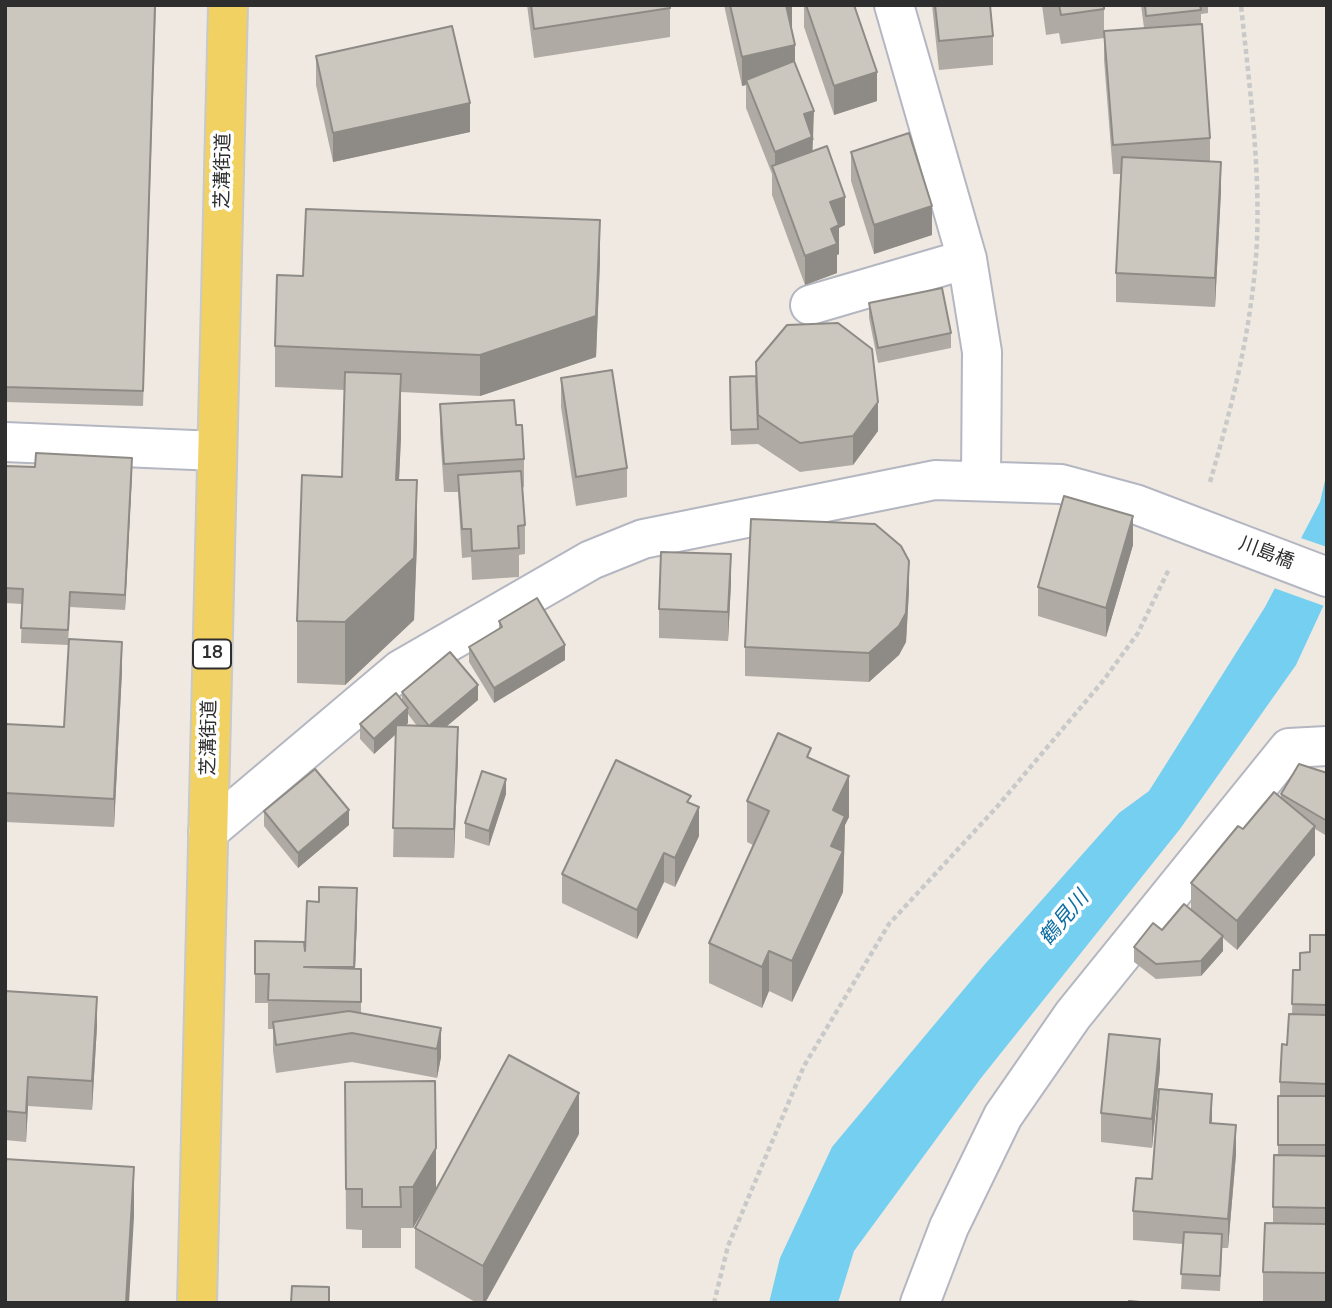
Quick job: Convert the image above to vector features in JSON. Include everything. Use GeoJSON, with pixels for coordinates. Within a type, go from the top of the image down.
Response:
{"type":"FeatureCollection","features":[{"type":"Feature","properties":{"kind":"main road","name":"芝溝街道"},"geometry":{"type":"LineString","coordinates":[[197,1303],[228,5]]}},
{"type":"Feature","properties":{"kind":"street"},"geometry":{"type":"LineString","coordinates":[[894,5],[967,259],[982,352],[981,479]]}},
{"type":"Feature","properties":{"kind":"street"},"geometry":{"type":"LineString","coordinates":[[810,305],[967,259]]}},
{"type":"Feature","properties":{"kind":"street"},"geometry":{"type":"LineString","coordinates":[[5,442],[217,451]]}},
{"type":"Feature","properties":{"kind":"street","name":"川島橋"},"geometry":{"type":"LineString","coordinates":[[208,832],[400,670],[591,560],[643,539],[935,480],[981,479],[1061,484],[1135,504],[1327,578]]}},
{"type":"Feature","properties":{"kind":"street"},"geometry":{"type":"LineString","coordinates":[[920,1303],[949,1227],[1003,1116],[1073,1015],[1289,748],[1327,746]]}},
{"type":"Feature","properties":{"kind":"path"},"geometry":{"type":"LineString","coordinates":[[1208,491],[1235,395],[1256,241],[1252,122],[1241,5]]}},
{"type":"Feature","properties":{"kind":"path"},"geometry":{"type":"LineString","coordinates":[[714,1303],[727,1247],[804,1066],[889,924],[996,808],[1103,681],[1138,633],[1173,560]]}},
{"type":"Feature","properties":{"kind":"water","name":"鶴見川"},"geometry":{"type":"Polygon","coordinates":[[[1327,472],[1327,598],[1296,665],[1180,829],[981,1078],[854,1251],[838,1303],[769,1303],[780,1258],[832,1147],[985,964],[1119,813],[1149,791],[1265,607],[1320,502],[1327,472]]]}},
{"type":"Feature","properties":{"kind":"pier"},"geometry":{"type":"Polygon","coordinates":[[[1298,537],[1327,547],[1327,607],[1271,587],[1298,537]]]}},
{"type":"Feature","properties":{"kind":"building"},"geometry":{"type":"Polygon","coordinates":[[[5,5],[155,5],[143,391],[5,387],[5,5]]]}},
{"type":"Feature","properties":{"kind":"building"},"geometry":{"type":"Polygon","coordinates":[[[531,5],[670,5],[670,8],[534,29],[531,5]]]}},
{"type":"Feature","properties":{"kind":"building"},"geometry":{"type":"Polygon","coordinates":[[[730,5],[786,5],[795,45],[742,57],[730,5]]]}},
{"type":"Feature","properties":{"kind":"building"},"geometry":{"type":"Polygon","coordinates":[[[806,5],[854,5],[877,72],[834,86],[806,5]]]}},
{"type":"Feature","properties":{"kind":"building"},"geometry":{"type":"Polygon","coordinates":[[[935,5],[990,5],[993,36],[939,41],[935,5]]]}},
{"type":"Feature","properties":{"kind":"building"},"geometry":{"type":"Polygon","coordinates":[[[1059,5],[1104,5],[1104,9],[1061,15],[1059,5]]]}},
{"type":"Feature","properties":{"kind":"building"},"geometry":{"type":"Polygon","coordinates":[[[1145,5],[1200,5],[1201,10],[1146,16],[1145,5]]]}},
{"type":"Feature","properties":{"kind":"building"},"geometry":{"type":"Polygon","coordinates":[[[1202,24],[1210,138],[1113,145],[1104,31],[1202,24]]]}},
{"type":"Feature","properties":{"kind":"building"},"geometry":{"type":"Polygon","coordinates":[[[452,26],[470,103],[333,133],[316,56],[452,26]]]}},
{"type":"Feature","properties":{"kind":"building"},"geometry":{"type":"Polygon","coordinates":[[[794,61],[814,111],[804,114],[812,137],[775,152],[746,80],[794,61]]]}},
{"type":"Feature","properties":{"kind":"building"},"geometry":{"type":"Polygon","coordinates":[[[909,133],[932,206],[874,225],[851,152],[909,133]]]}},
{"type":"Feature","properties":{"kind":"building"},"geometry":{"type":"Polygon","coordinates":[[[827,146],[845,197],[830,202],[839,225],[831,229],[837,244],[805,256],[772,166],[827,146]]]}},
{"type":"Feature","properties":{"kind":"building"},"geometry":{"type":"Polygon","coordinates":[[[1122,157],[1221,162],[1215,278],[1116,273],[1122,157]]]}},
{"type":"Feature","properties":{"kind":"building"},"geometry":{"type":"Polygon","coordinates":[[[306,209],[600,220],[596,316],[480,355],[275,346],[277,275],[303,276],[306,209]]]}},
{"type":"Feature","properties":{"kind":"building"},"geometry":{"type":"Polygon","coordinates":[[[942,288],[951,333],[878,348],[869,303],[942,288]]]}},
{"type":"Feature","properties":{"kind":"building"},"geometry":{"type":"Polygon","coordinates":[[[838,323],[872,349],[878,402],[853,436],[800,443],[758,415],[756,362],[787,325],[838,323]]]}},
{"type":"Feature","properties":{"kind":"building"},"geometry":{"type":"Polygon","coordinates":[[[612,370],[627,468],[576,477],[561,378],[612,370]]]}},
{"type":"Feature","properties":{"kind":"building"},"geometry":{"type":"Polygon","coordinates":[[[345,372],[401,374],[396,480],[417,480],[414,558],[345,622],[297,621],[302,475],[342,477],[345,372]]]}},
{"type":"Feature","properties":{"kind":"building"},"geometry":{"type":"Polygon","coordinates":[[[756,376],[758,429],[731,430],[730,377],[756,376]]]}},
{"type":"Feature","properties":{"kind":"building"},"geometry":{"type":"Polygon","coordinates":[[[514,400],[516,425],[522,425],[524,459],[444,464],[440,404],[514,400]]]}},
{"type":"Feature","properties":{"kind":"building"},"geometry":{"type":"Polygon","coordinates":[[[36,453],[132,458],[125,595],[70,592],[68,630],[21,628],[23,589],[5,588],[5,466],[35,467],[36,453]]]}},
{"type":"Feature","properties":{"kind":"building"},"geometry":{"type":"Polygon","coordinates":[[[521,471],[525,525],[518,526],[519,548],[472,551],[471,529],[462,529],[458,475],[521,471]]]}},
{"type":"Feature","properties":{"kind":"building"},"geometry":{"type":"Polygon","coordinates":[[[1064,496],[1133,516],[1106,608],[1038,587],[1064,496]]]}},
{"type":"Feature","properties":{"kind":"building"},"geometry":{"type":"Polygon","coordinates":[[[751,519],[875,524],[901,546],[909,561],[906,613],[899,626],[869,653],[745,647],[751,519]]]}},
{"type":"Feature","properties":{"kind":"building"},"geometry":{"type":"Polygon","coordinates":[[[661,552],[731,554],[728,612],[659,609],[661,552]]]}},
{"type":"Feature","properties":{"kind":"building"},"geometry":{"type":"Polygon","coordinates":[[[537,598],[565,645],[494,688],[469,647],[502,627],[499,621],[537,598]]]}},
{"type":"Feature","properties":{"kind":"building"},"geometry":{"type":"Polygon","coordinates":[[[69,639],[122,642],[114,799],[5,793],[5,724],[64,727],[69,639]]]}},
{"type":"Feature","properties":{"kind":"building"},"geometry":{"type":"Polygon","coordinates":[[[450,652],[478,685],[429,726],[402,692],[450,652]]]}},
{"type":"Feature","properties":{"kind":"building"},"geometry":{"type":"Polygon","coordinates":[[[396,693],[408,708],[374,739],[360,724],[396,693]]]}},
{"type":"Feature","properties":{"kind":"building"},"geometry":{"type":"Polygon","coordinates":[[[396,725],[458,727],[454,829],[393,828],[396,725]]]}},
{"type":"Feature","properties":{"kind":"building"},"geometry":{"type":"Polygon","coordinates":[[[778,733],[811,748],[807,757],[849,776],[833,810],[845,816],[831,846],[843,851],[792,961],[769,951],[762,967],[709,943],[769,811],[747,801],[778,733]]]}},
{"type":"Feature","properties":{"kind":"building"},"geometry":{"type":"Polygon","coordinates":[[[616,760],[691,796],[687,802],[699,807],[675,858],[664,853],[637,910],[562,874],[616,760]]]}},
{"type":"Feature","properties":{"kind":"building"},"geometry":{"type":"Polygon","coordinates":[[[1299,764],[1327,773],[1327,821],[1281,794],[1299,764]]]}},
{"type":"Feature","properties":{"kind":"building"},"geometry":{"type":"Polygon","coordinates":[[[315,769],[349,810],[298,853],[264,811],[315,769]]]}},
{"type":"Feature","properties":{"kind":"building"},"geometry":{"type":"Polygon","coordinates":[[[482,771],[506,779],[489,831],[465,823],[482,771]]]}},
{"type":"Feature","properties":{"kind":"building"},"geometry":{"type":"Polygon","coordinates":[[[1274,792],[1315,826],[1237,921],[1191,883],[1238,826],[1243,829],[1274,792]]]}},
{"type":"Feature","properties":{"kind":"building"},"geometry":{"type":"Polygon","coordinates":[[[319,887],[357,888],[354,967],[304,967],[361,969],[361,1002],[268,1000],[269,974],[255,974],[255,941],[304,942],[305,951],[307,901],[319,902],[319,887]]]}},
{"type":"Feature","properties":{"kind":"building"},"geometry":{"type":"Polygon","coordinates":[[[1184,904],[1223,936],[1201,961],[1156,964],[1134,947],[1153,923],[1162,930],[1184,904]]]}},
{"type":"Feature","properties":{"kind":"building"},"geometry":{"type":"Polygon","coordinates":[[[1310,935],[1327,935],[1327,1005],[1292,1004],[1293,970],[1300,970],[1300,953],[1310,952],[1310,935]]]}},
{"type":"Feature","properties":{"kind":"building"},"geometry":{"type":"Polygon","coordinates":[[[5,991],[97,997],[92,1081],[28,1077],[26,1113],[5,1111],[5,991]]]}},
{"type":"Feature","properties":{"kind":"building"},"geometry":{"type":"Polygon","coordinates":[[[349,1011],[441,1028],[437,1049],[352,1033],[276,1045],[273,1022],[349,1011]]]}},
{"type":"Feature","properties":{"kind":"building"},"geometry":{"type":"Polygon","coordinates":[[[1289,1014],[1327,1015],[1327,1084],[1280,1082],[1282,1044],[1287,1045],[1289,1014]]]}},
{"type":"Feature","properties":{"kind":"building"},"geometry":{"type":"Polygon","coordinates":[[[1109,1034],[1160,1039],[1152,1119],[1101,1113],[1109,1034]]]}},
{"type":"Feature","properties":{"kind":"building"},"geometry":{"type":"Polygon","coordinates":[[[509,1055],[579,1093],[483,1266],[415,1228],[509,1055]]]}},
{"type":"Feature","properties":{"kind":"building"},"geometry":{"type":"Polygon","coordinates":[[[435,1081],[436,1148],[413,1187],[400,1187],[401,1207],[362,1207],[362,1189],[346,1189],[345,1082],[435,1081]]]}},
{"type":"Feature","properties":{"kind":"building"},"geometry":{"type":"Polygon","coordinates":[[[1159,1089],[1212,1094],[1210,1123],[1236,1125],[1228,1219],[1133,1211],[1136,1178],[1152,1179],[1159,1089]]]}},
{"type":"Feature","properties":{"kind":"building"},"geometry":{"type":"Polygon","coordinates":[[[1278,1096],[1327,1096],[1327,1145],[1278,1145],[1278,1096]]]}},
{"type":"Feature","properties":{"kind":"building"},"geometry":{"type":"Polygon","coordinates":[[[1274,1155],[1327,1156],[1327,1208],[1273,1207],[1274,1155]]]}},
{"type":"Feature","properties":{"kind":"building"},"geometry":{"type":"Polygon","coordinates":[[[5,1159],[134,1167],[126,1303],[5,1303],[5,1159]]]}},
{"type":"Feature","properties":{"kind":"building"},"geometry":{"type":"Polygon","coordinates":[[[1265,1223],[1327,1224],[1327,1273],[1263,1272],[1265,1223]]]}},
{"type":"Feature","properties":{"kind":"building"},"geometry":{"type":"Polygon","coordinates":[[[1184,1232],[1222,1234],[1220,1276],[1181,1274],[1184,1232]]]}},
{"type":"Feature","properties":{"kind":"building"},"geometry":{"type":"Polygon","coordinates":[[[292,1286],[329,1287],[329,1303],[291,1303],[292,1286]]]}}]}
